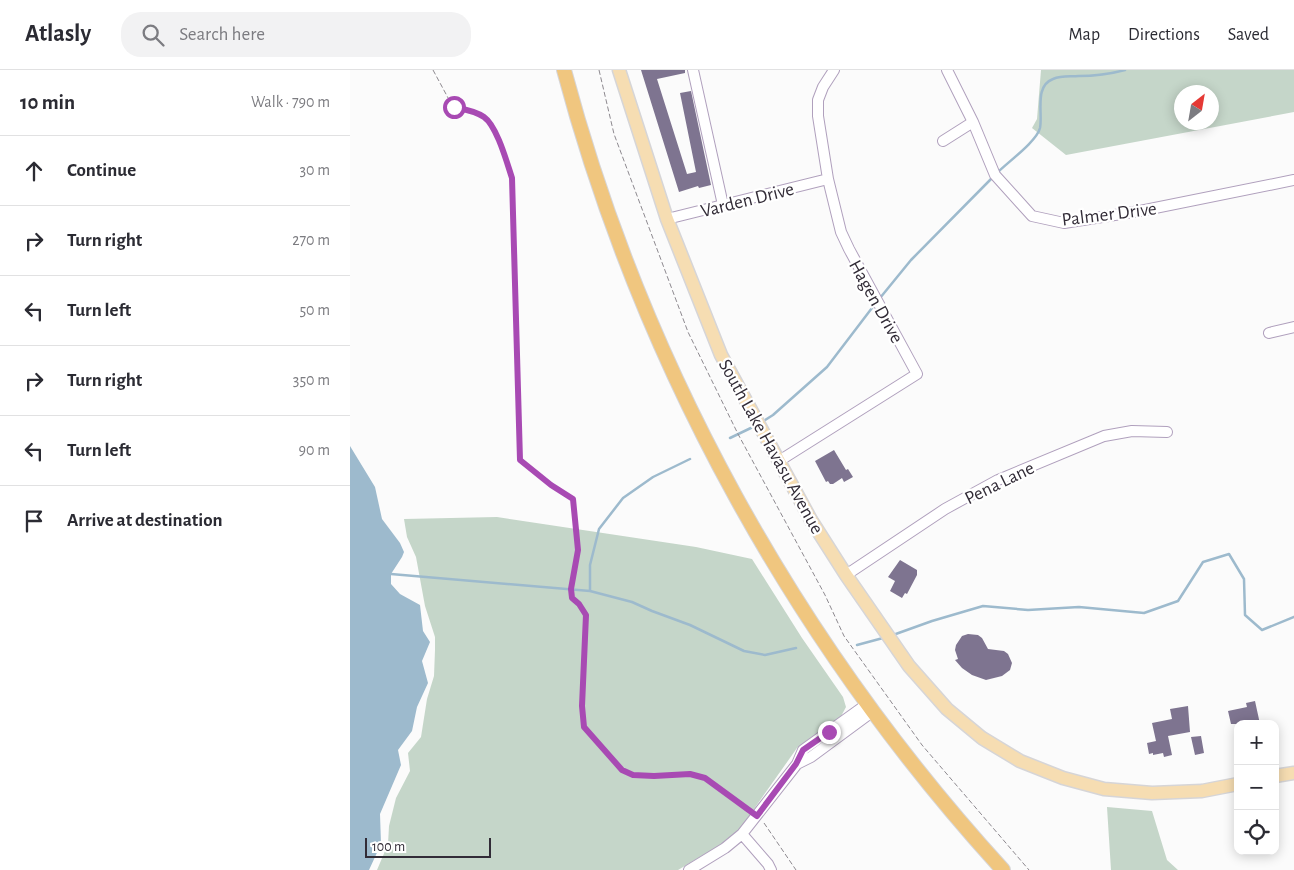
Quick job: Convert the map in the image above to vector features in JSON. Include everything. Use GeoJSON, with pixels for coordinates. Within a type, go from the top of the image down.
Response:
{"type":"FeatureCollection","features":[{"type":"Feature","properties":{"kind":"highway"},"geometry":{"type":"LineString","coordinates":[[564,70],[581,130],[648,314],[688,403],[732,490],[775,566],[806,615],[870,708],[945,803],[1003,870]]}},
{"type":"Feature","properties":{"kind":"main road","name":"South Lake Havasu Avenue"},"geometry":{"type":"LineString","coordinates":[[619,70],[667,219],[721,355],[811,520],[846,575],[909,666],[948,709],[982,738],[1020,761],[1063,778],[1104,789],[1152,793],[1202,791],[1234,785]]}},
{"type":"Feature","properties":{"kind":"main road"},"geometry":{"type":"LineString","coordinates":[[1279,775],[1294,773]]}},
{"type":"Feature","properties":{"kind":"street"},"geometry":{"type":"LineString","coordinates":[[693,70],[722,205]]}},
{"type":"Feature","properties":{"kind":"street","name":"Hagen Drive"},"geometry":{"type":"LineString","coordinates":[[779,460],[917,374],[841,232],[828,179],[817,108],[823,87],[834,70]]}},
{"type":"Feature","properties":{"kind":"street","name":"Palmer Drive"},"geometry":{"type":"LineString","coordinates":[[947,70],[973,122],[995,175],[1032,216],[1064,223],[1140,211],[1294,180]]}},
{"type":"Feature","properties":{"kind":"street"},"geometry":{"type":"LineString","coordinates":[[943,141],[973,122]]}},
{"type":"Feature","properties":{"kind":"street","name":"Varden Drive"},"geometry":{"type":"LineString","coordinates":[[667,219],[828,179]]}},
{"type":"Feature","properties":{"kind":"street"},"geometry":{"type":"LineString","coordinates":[[1269,333],[1294,327]]}},
{"type":"Feature","properties":{"kind":"street","name":"Pena Lane"},"geometry":{"type":"LineString","coordinates":[[846,575],[944,509],[998,480],[1104,436],[1132,431],[1167,432]]}},
{"type":"Feature","properties":{"kind":"street"},"geometry":{"type":"LineString","coordinates":[[689,870],[725,848],[742,834],[796,764],[811,757],[870,708]]}},
{"type":"Feature","properties":{"kind":"street"},"geometry":{"type":"LineString","coordinates":[[742,834],[771,870]]}},
{"type":"Feature","properties":{"kind":"path"},"geometry":{"type":"LineString","coordinates":[[434,70],[454,107],[475,112],[486,118],[500,142],[512,178],[520,460],[551,485],[573,499],[578,550],[571,589],[572,598],[579,604],[586,615],[582,706],[584,727],[622,770],[633,775],[690,774],[705,778],[764,823],[796,870]]}},
{"type":"Feature","properties":{"kind":"green space"},"geometry":{"type":"Polygon","coordinates":[[[1041,70],[1294,70],[1294,112],[1219,126],[1219,85],[1174,85],[1174,130],[1199,130],[1066,155],[1032,128],[1037,119],[1041,70]]]}},
{"type":"Feature","properties":{"kind":"green space"},"geometry":{"type":"Polygon","coordinates":[[[497,517],[696,547],[752,559],[802,638],[843,697],[846,707],[839,720],[797,748],[737,833],[678,870],[377,870],[388,844],[389,826],[396,798],[410,771],[408,753],[421,737],[427,699],[434,676],[435,637],[425,606],[416,557],[407,537],[404,519],[497,517]]]}},
{"type":"Feature","properties":{"kind":"green space"},"geometry":{"type":"Polygon","coordinates":[[[1107,807],[1152,811],[1167,860],[1178,870],[1111,870],[1107,807]]]}},
{"type":"Feature","properties":{"kind":"water"},"geometry":{"type":"Polygon","coordinates":[[[350,446],[375,487],[382,519],[400,543],[404,552],[391,574],[391,584],[400,594],[420,605],[423,631],[430,642],[422,661],[428,683],[417,707],[412,731],[398,750],[401,765],[380,814],[381,844],[369,870],[350,870],[350,446]]]}},
{"type":"Feature","properties":{"kind":"building"},"geometry":{"type":"Polygon","coordinates":[[[641,70],[685,70],[685,73],[657,79],[687,174],[696,172],[680,93],[691,91],[711,185],[699,188],[698,186],[679,192],[641,70]]]}},
{"type":"Feature","properties":{"kind":"building"},"geometry":{"type":"Polygon","coordinates":[[[834,450],[846,470],[848,469],[853,477],[844,482],[842,478],[830,484],[828,481],[826,482],[815,461],[834,450]]]}},
{"type":"Feature","properties":{"kind":"building"},"geometry":{"type":"Polygon","coordinates":[[[900,560],[917,570],[917,575],[907,594],[905,593],[902,598],[890,591],[895,581],[888,577],[900,560]]]}},
{"type":"Feature","properties":{"kind":"building"},"geometry":{"type":"Polygon","coordinates":[[[968,634],[978,635],[982,638],[988,649],[1004,651],[1008,654],[1012,663],[1010,670],[1002,676],[986,680],[972,675],[962,668],[955,660],[958,659],[955,650],[962,636],[968,634]]]}},
{"type":"Feature","properties":{"kind":"building"},"geometry":{"type":"Polygon","coordinates":[[[1255,701],[1259,720],[1234,720],[1234,724],[1231,724],[1228,711],[1247,707],[1246,703],[1255,701]]]}},
{"type":"Feature","properties":{"kind":"building"},"geometry":{"type":"Polygon","coordinates":[[[1188,706],[1190,732],[1168,736],[1172,755],[1164,757],[1163,753],[1149,754],[1147,743],[1156,741],[1152,723],[1172,719],[1170,709],[1188,706]]]}},
{"type":"Feature","properties":{"kind":"building"},"geometry":{"type":"Polygon","coordinates":[[[1201,736],[1204,753],[1195,755],[1191,737],[1201,736]]]}},
{"type":"Feature","properties":{"kind":"waterway"},"geometry":{"type":"LineString","coordinates":[[998,172],[1028,145],[1038,133],[1041,122],[1041,94],[1047,82],[1060,77],[1108,74],[1125,70]]}},
{"type":"Feature","properties":{"kind":"waterway"},"geometry":{"type":"LineString","coordinates":[[880,298],[911,260],[992,178]]}},
{"type":"Feature","properties":{"kind":"waterway"},"geometry":{"type":"LineString","coordinates":[[762,422],[773,415],[827,367],[875,304]]}},
{"type":"Feature","properties":{"kind":"waterway"},"geometry":{"type":"LineString","coordinates":[[730,438],[755,426]]}},
{"type":"Feature","properties":{"kind":"waterway"},"geometry":{"type":"LineString","coordinates":[[590,591],[590,565],[599,529],[623,498],[653,477],[690,459]]}},
{"type":"Feature","properties":{"kind":"waterway"},"geometry":{"type":"LineString","coordinates":[[893,635],[983,606],[1028,610],[1079,607],[1144,613],[1178,601],[1203,562],[1229,554],[1244,579],[1245,615],[1262,630],[1294,617]]}},
{"type":"Feature","properties":{"kind":"waterway"},"geometry":{"type":"LineString","coordinates":[[391,574],[590,591],[632,602],[690,625],[744,651],[765,655],[796,648]]}},
{"type":"Feature","properties":{"kind":"waterway"},"geometry":{"type":"LineString","coordinates":[[857,645],[883,638]]}},
{"type":"Feature","properties":{"kind":"route"},"geometry":{"type":"LineString","coordinates":[[454,107],[475,112],[486,118],[500,142],[512,178],[520,460],[551,485],[573,499],[578,550],[571,589],[572,598],[579,604],[586,615],[582,706],[584,727],[622,770],[633,775],[690,774],[705,778],[757,816],[796,764],[803,750],[829,732]]}}]}
